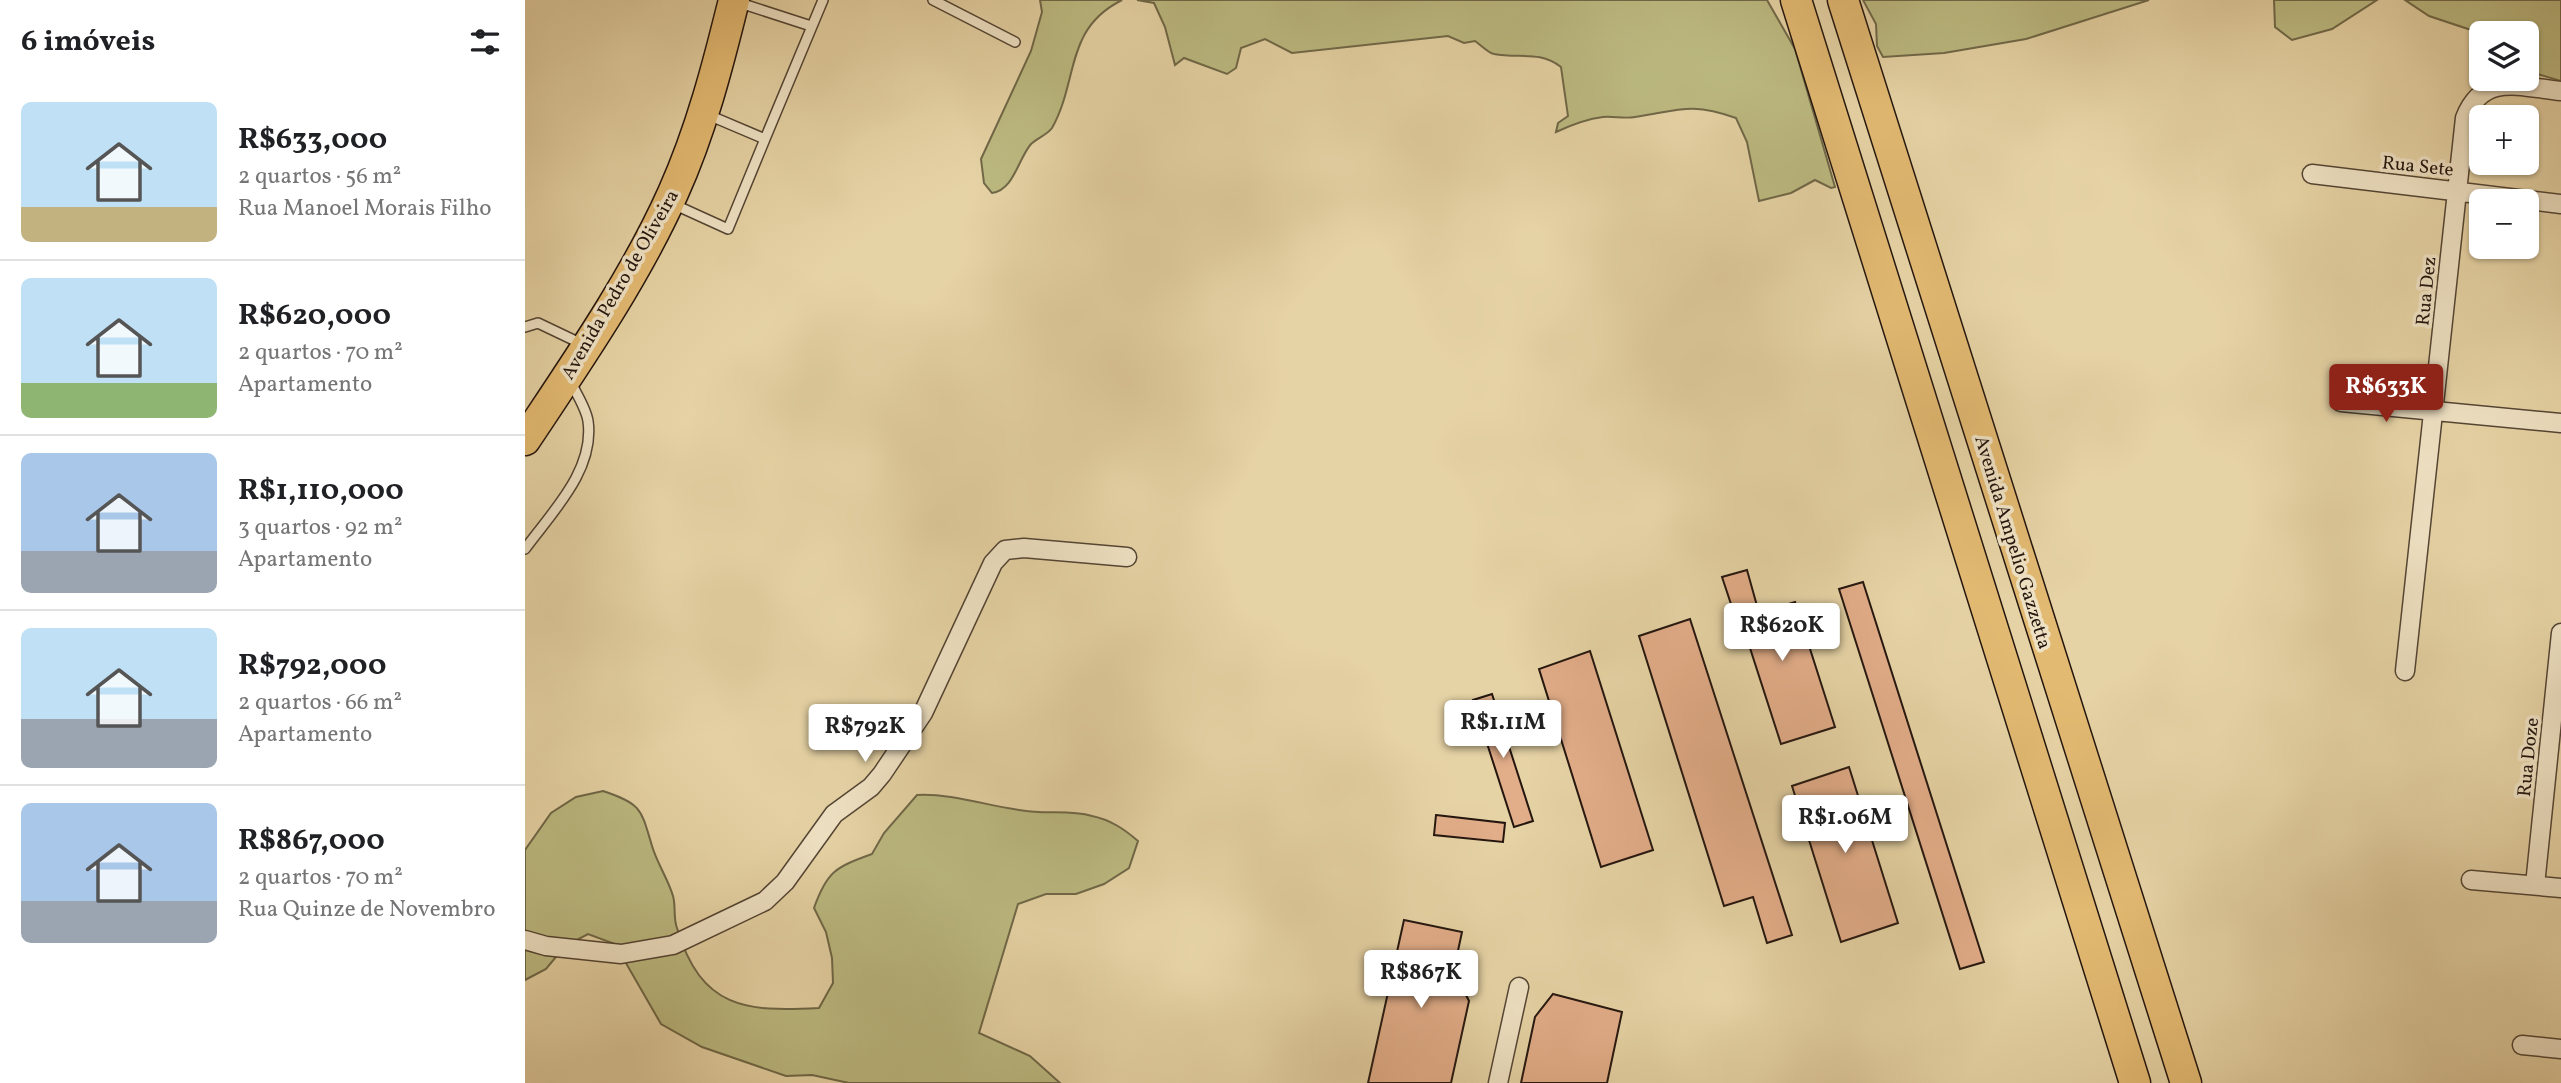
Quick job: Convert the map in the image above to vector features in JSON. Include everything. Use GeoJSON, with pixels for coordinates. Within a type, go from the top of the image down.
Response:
{"type":"FeatureCollection","features":[{"type":"Feature","properties":{"kind":"main road"},"geometry":{"type":"LineString","coordinates":[[1796,0],[2135,1083]]}},
{"type":"Feature","properties":{"kind":"main road","name":"Avenida Ampelio Gazzetta"},"geometry":{"type":"LineString","coordinates":[[1843,0],[2186,1083]]}},
{"type":"Feature","properties":{"kind":"main road","name":"Avenida Pedro de Oliveira"},"geometry":{"type":"LineString","coordinates":[[525,440],[587,346],[669,202],[715,80],[734,1]]}},
{"type":"Feature","properties":{"kind":"main road"},"geometry":{"type":"LineString","coordinates":[[2007,674],[2035,677],[2052,666]]}},
{"type":"Feature","properties":{"kind":"street","name":"Rua Dez"},"geometry":{"type":"LineString","coordinates":[[2406,671],[2465,118],[2470,103],[2485,89],[2510,86],[2561,91]]}},
{"type":"Feature","properties":{"kind":"street","name":"Rua Sete"},"geometry":{"type":"LineString","coordinates":[[2312,174],[2561,204]]}},
{"type":"Feature","properties":{"kind":"street"},"geometry":{"type":"LineString","coordinates":[[2341,402],[2433,408],[2561,423]]}},
{"type":"Feature","properties":{"kind":"street"},"geometry":{"type":"LineString","coordinates":[[525,940],[546,946],[621,954],[673,945],[765,901],[785,882],[834,814],[871,787],[882,774],[923,713],[993,563],[1005,550],[1024,548],[1127,557]]}},
{"type":"Feature","properties":{"kind":"street","name":"Rua Doze"},"geometry":{"type":"LineString","coordinates":[[2535,885],[2561,633]]}},
{"type":"Feature","properties":{"kind":"street"},"geometry":{"type":"LineString","coordinates":[[2471,880],[2561,888]]}},
{"type":"Feature","properties":{"kind":"street"},"geometry":{"type":"LineString","coordinates":[[1498,1083],[1519,987]]}},
{"type":"Feature","properties":{"kind":"street"},"geometry":{"type":"LineString","coordinates":[[2522,1045],[2561,1049]]}},
{"type":"Feature","properties":{"kind":"lane"},"geometry":{"type":"LineString","coordinates":[[669,202],[728,229],[823,0]]}},
{"type":"Feature","properties":{"kind":"lane"},"geometry":{"type":"LineString","coordinates":[[933,0],[1015,42]]}},
{"type":"Feature","properties":{"kind":"lane"},"geometry":{"type":"LineString","coordinates":[[734,1],[767,9],[811,26]]}},
{"type":"Feature","properties":{"kind":"lane"},"geometry":{"type":"LineString","coordinates":[[703,113],[765,139]]}},
{"type":"Feature","properties":{"kind":"lane"},"geometry":{"type":"LineString","coordinates":[[525,327],[538,323],[587,346]]}},
{"type":"Feature","properties":{"kind":"lane"},"geometry":{"type":"LineString","coordinates":[[525,549],[579,474],[588,449],[588,419],[568,376]]}},
{"type":"Feature","properties":{"kind":"shaded area"},"geometry":{"type":"Polygon","coordinates":[[[1040,0],[1122,0],[1103,12],[1090,25],[1081,41],[1052,128],[1026,150],[1006,186],[992,193],[984,183],[981,159],[1031,51],[1042,12],[1040,0]]]}},
{"type":"Feature","properties":{"kind":"shaded area"},"geometry":{"type":"Polygon","coordinates":[[[1137,0],[1767,0],[1795,49],[1835,187],[1831,188],[1815,180],[1791,193],[1759,201],[1747,142],[1736,118],[1708,110],[1675,110],[1631,118],[1603,117],[1556,132],[1558,123],[1568,116],[1561,67],[1545,58],[1494,54],[1475,41],[1464,43],[1448,36],[1292,53],[1265,39],[1241,48],[1236,68],[1227,74],[1184,58],[1175,65],[1165,27],[1154,3],[1137,0]]]}},
{"type":"Feature","properties":{"kind":"shaded area"},"geometry":{"type":"Polygon","coordinates":[[[1863,0],[2149,0],[2026,39],[1944,53],[1883,57],[1877,46],[1876,24],[1863,0]]]}},
{"type":"Feature","properties":{"kind":"shaded area"},"geometry":{"type":"Polygon","coordinates":[[[2274,0],[2377,0],[2332,29],[2292,40],[2275,27],[2274,0]]]}},
{"type":"Feature","properties":{"kind":"shaded area"},"geometry":{"type":"Polygon","coordinates":[[[2405,0],[2561,0],[2561,81],[2539,75],[2539,21],[2469,21],[2469,29],[2429,16],[2405,0]]]}},
{"type":"Feature","properties":{"kind":"shaded area"},"geometry":{"type":"Polygon","coordinates":[[[603,791],[633,804],[642,816],[673,896],[677,928],[687,955],[699,975],[713,990],[730,1000],[769,1009],[819,1008],[833,983],[832,958],[826,932],[814,908],[823,886],[841,867],[872,854],[884,833],[917,795],[947,797],[1023,811],[1085,814],[1122,829],[1138,841],[1129,868],[1104,884],[1076,894],[1046,894],[1018,904],[979,1033],[1030,1056],[1060,1083],[849,1083],[812,1075],[786,1076],[702,1047],[661,1024],[615,944],[588,934],[565,946],[546,969],[525,980],[525,850],[551,813],[576,797],[603,791]]]}},
{"type":"Feature","properties":{"kind":"building"},"geometry":{"type":"Polygon","coordinates":[[[1747,570],[1759,613],[1795,602],[1835,727],[1781,744],[1738,611],[1734,613],[1722,577],[1747,570]]]}},
{"type":"Feature","properties":{"kind":"building"},"geometry":{"type":"Polygon","coordinates":[[[1863,582],[1984,962],[1960,969],[1839,589],[1863,582]]]}},
{"type":"Feature","properties":{"kind":"building"},"geometry":{"type":"Polygon","coordinates":[[[1690,619],[1792,935],[1767,943],[1753,897],[1724,906],[1639,636],[1690,619]]]}},
{"type":"Feature","properties":{"kind":"building"},"geometry":{"type":"Polygon","coordinates":[[[1590,651],[1653,850],[1601,867],[1539,669],[1590,651]]]}},
{"type":"Feature","properties":{"kind":"building"},"geometry":{"type":"Polygon","coordinates":[[[1492,694],[1533,821],[1514,827],[1473,700],[1492,694]]]}},
{"type":"Feature","properties":{"kind":"building"},"geometry":{"type":"Polygon","coordinates":[[[1849,767],[1898,923],[1841,942],[1792,786],[1849,767]]]}},
{"type":"Feature","properties":{"kind":"building"},"geometry":{"type":"Polygon","coordinates":[[[1436,815],[1505,823],[1503,842],[1434,835],[1436,815]]]}},
{"type":"Feature","properties":{"kind":"building"},"geometry":{"type":"Polygon","coordinates":[[[1404,920],[1462,932],[1450,988],[1464,991],[1469,1001],[1451,1083],[1368,1083],[1404,920]]]}},
{"type":"Feature","properties":{"kind":"building"},"geometry":{"type":"Polygon","coordinates":[[[1553,994],[1622,1012],[1607,1083],[1521,1083],[1535,1017],[1553,994]]]}}]}
